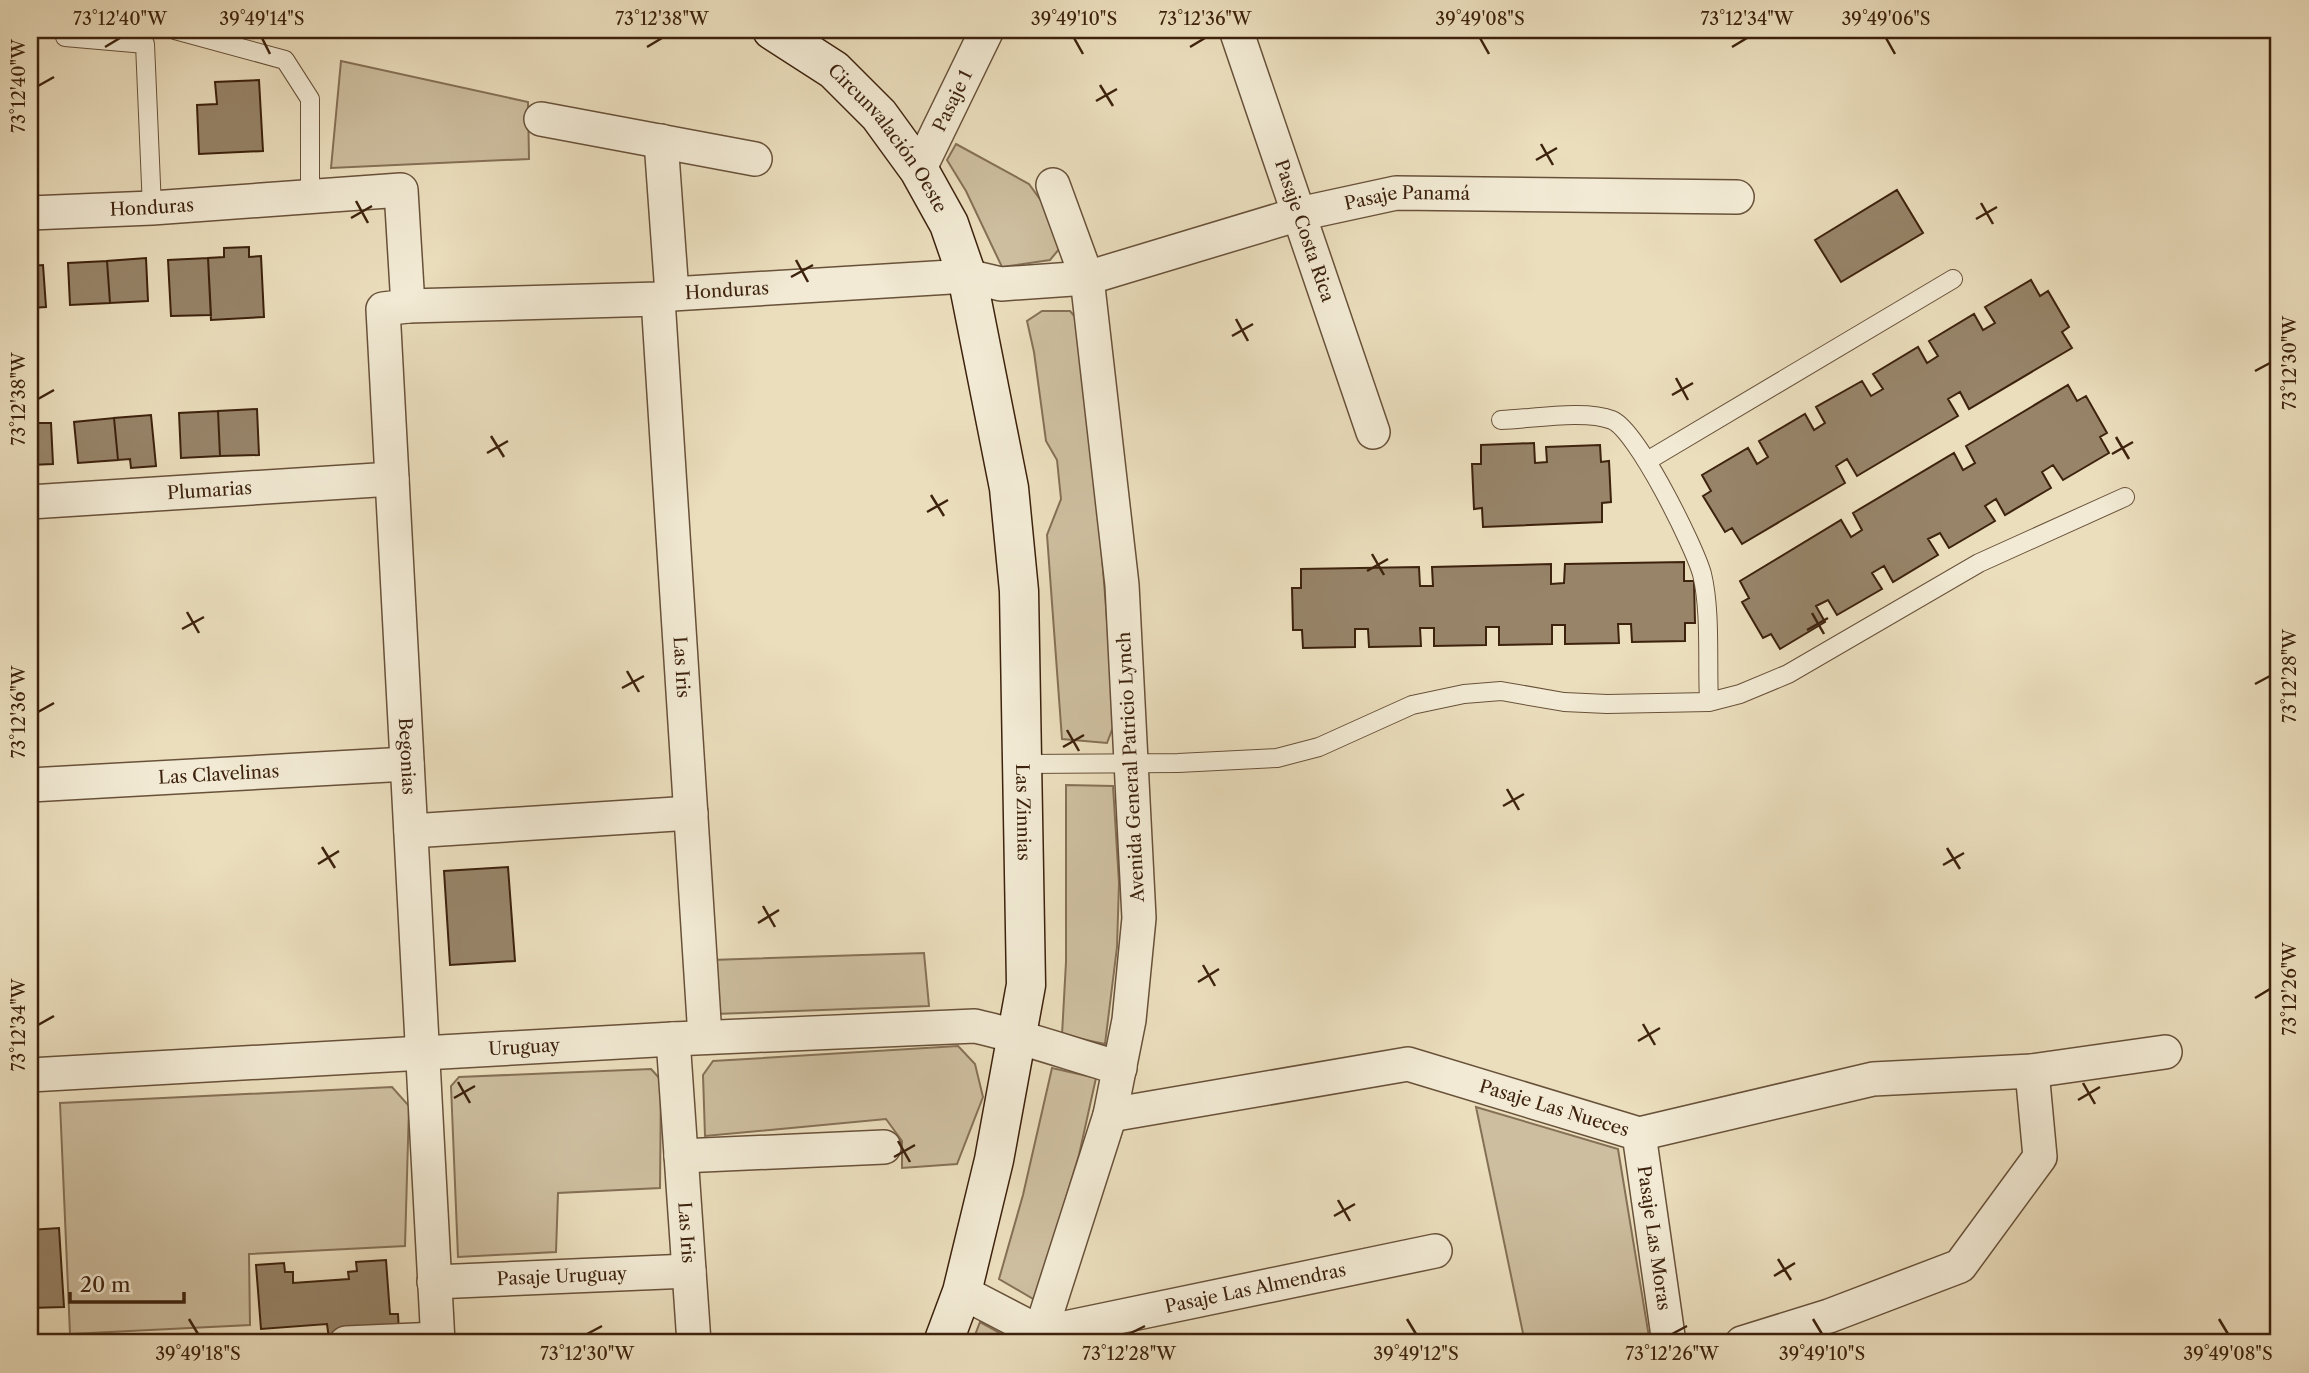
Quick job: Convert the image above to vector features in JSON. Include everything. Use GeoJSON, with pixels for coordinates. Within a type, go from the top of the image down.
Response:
{"type":"FeatureCollection","features":[{"type":"Feature","properties":{"kind":"street","name":"Circunvalación Oeste"},"geometry":{"type":"LineString","coordinates":[[772,30],[834,70],[880,115],[919,170],[949,224],[967,276]]}},
{"type":"Feature","properties":{"kind":"street","name":"Pasaje 1"},"geometry":{"type":"LineString","coordinates":[[919,170],[987,30]]}},
{"type":"Feature","properties":{"kind":"street","name":"Pasaje Costa Rica"},"geometry":{"type":"LineString","coordinates":[[1237,30],[1373,432]]}},
{"type":"Feature","properties":{"kind":"street"},"geometry":{"type":"LineString","coordinates":[[541,120],[755,159]]}},
{"type":"Feature","properties":{"kind":"street","name":"Las Iris"},"geometry":{"type":"LineString","coordinates":[[661,141],[665,297],[691,813],[689,1038],[681,1156],[694,1343]]}},
{"type":"Feature","properties":{"kind":"street","name":"Avenida General Patricio Lynch"},"geometry":{"type":"LineString","coordinates":[[1039,1338],[1110,1115],[1129,1020],[1139,918],[1122,585],[1087,278],[1053,185]]}},
{"type":"Feature","properties":{"kind":"street","name":"Honduras"},"geometry":{"type":"LineString","coordinates":[[30,213],[152,208],[401,190],[408,306],[665,297],[967,276],[1001,284],[1087,278]]}},
{"type":"Feature","properties":{"kind":"street","name":"Pasaje Panamá"},"geometry":{"type":"LineString","coordinates":[[1087,278],[1299,214],[1396,193],[1737,197]]}},
{"type":"Feature","properties":{"kind":"street","name":"Las Zinnias"},"geometry":{"type":"LineString","coordinates":[[943,1343],[962,1292],[994,1160],[1026,985],[1019,591],[1009,488],[967,276]]}},
{"type":"Feature","properties":{"kind":"street","name":"Begonias"},"geometry":{"type":"LineString","coordinates":[[408,306],[383,309],[438,1341]]}},
{"type":"Feature","properties":{"kind":"street","name":"Plumarias"},"geometry":{"type":"LineString","coordinates":[[30,502],[392,479]]}},
{"type":"Feature","properties":{"kind":"street","name":"Las Clavelinas"},"geometry":{"type":"LineString","coordinates":[[30,785],[407,764]]}},
{"type":"Feature","properties":{"kind":"street"},"geometry":{"type":"LineString","coordinates":[[411,831],[691,813]]}},
{"type":"Feature","properties":{"kind":"street","name":"Uruguay"},"geometry":{"type":"LineString","coordinates":[[30,1075],[689,1038],[975,1026],[1017,1035],[1046,1047],[1119,1068]]}},
{"type":"Feature","properties":{"kind":"street","name":"Pasaje Las Nueces"},"geometry":{"type":"LineString","coordinates":[[1110,1115],[1408,1064],[1639,1134],[1872,1079],[2032,1071],[2165,1052]]}},
{"type":"Feature","properties":{"kind":"street"},"geometry":{"type":"LineString","coordinates":[[1742,1343],[1829,1316],[1960,1266],[2040,1157],[2032,1071]]}},
{"type":"Feature","properties":{"kind":"street","name":"Pasaje Las Moras"},"geometry":{"type":"LineString","coordinates":[[1639,1134],[1669,1343]]}},
{"type":"Feature","properties":{"kind":"street"},"geometry":{"type":"LineString","coordinates":[[681,1156],[884,1147]]}},
{"type":"Feature","properties":{"kind":"street","name":"Pasaje Las Almendras"},"geometry":{"type":"LineString","coordinates":[[1039,1338],[1435,1251]]}},
{"type":"Feature","properties":{"kind":"street","name":"Pasaje Uruguay"},"geometry":{"type":"LineString","coordinates":[[434,1282],[689,1271]]}},
{"type":"Feature","properties":{"kind":"street"},"geometry":{"type":"LineString","coordinates":[[962,1292],[1039,1338]]}},
{"type":"Feature","properties":{"kind":"street"},"geometry":{"type":"LineString","coordinates":[[346,1343],[438,1341]]}},
{"type":"Feature","properties":{"kind":"lane"},"geometry":{"type":"LineString","coordinates":[[175,30],[285,60],[310,99],[310,197]]}},
{"type":"Feature","properties":{"kind":"lane"},"geometry":{"type":"LineString","coordinates":[[65,37],[145,44],[152,208]]}},
{"type":"Feature","properties":{"kind":"lane"},"geometry":{"type":"LineString","coordinates":[[1647,461],[1953,279]]}},
{"type":"Feature","properties":{"kind":"lane"},"geometry":{"type":"LineString","coordinates":[[1501,421],[1595,415],[1615,421],[1629,435],[1647,461],[1692,549],[1702,575],[1706,602],[1709,702]]}},
{"type":"Feature","properties":{"kind":"lane"},"geometry":{"type":"LineString","coordinates":[[1024,764],[1130,764],[1277,758],[1319,747],[1412,705],[1464,694],[1502,691],[1564,702],[1607,704],[1709,702],[1740,694],[1788,674],[1979,563],[2125,497]]}},
{"type":"Feature","properties":{"kind":"shaded area"},"geometry":{"type":"Polygon","coordinates":[[[341,61],[528,102],[529,159],[331,168],[341,61]]]}},
{"type":"Feature","properties":{"kind":"shaded area"},"geometry":{"type":"Polygon","coordinates":[[[956,144],[1029,184],[1047,209],[1060,248],[1050,260],[1002,267],[966,191],[947,160],[956,144]]]}},
{"type":"Feature","properties":{"kind":"shaded area"},"geometry":{"type":"Polygon","coordinates":[[[1042,311],[1070,311],[1084,327],[1115,722],[1107,743],[1062,739],[1047,535],[1061,499],[1057,460],[1046,441],[1027,321],[1042,311]]]}},
{"type":"Feature","properties":{"kind":"shaded area"},"geometry":{"type":"Polygon","coordinates":[[[1066,785],[1113,786],[1119,883],[1117,947],[1105,1044],[1062,1035],[1066,962],[1066,785]]]}},
{"type":"Feature","properties":{"kind":"shaded area"},"geometry":{"type":"Polygon","coordinates":[[[924,953],[929,1006],[715,1014],[711,960],[924,953]]]}},
{"type":"Feature","properties":{"kind":"shaded area"},"geometry":{"type":"Polygon","coordinates":[[[958,1046],[975,1064],[983,1097],[957,1164],[902,1168],[902,1141],[886,1119],[705,1136],[703,1075],[713,1061],[958,1046]]]}},
{"type":"Feature","properties":{"kind":"shaded area"},"geometry":{"type":"Polygon","coordinates":[[[1052,1068],[1096,1078],[1079,1155],[1035,1300],[999,1279],[1023,1195],[1052,1068]]]}},
{"type":"Feature","properties":{"kind":"shaded area"},"geometry":{"type":"Polygon","coordinates":[[[651,1069],[661,1080],[660,1188],[558,1193],[556,1252],[458,1257],[451,1086],[459,1077],[651,1069]]]}},
{"type":"Feature","properties":{"kind":"shaded area"},"geometry":{"type":"Polygon","coordinates":[[[392,1087],[409,1106],[405,1246],[249,1254],[250,1325],[70,1334],[60,1103],[392,1087]]]}},
{"type":"Feature","properties":{"kind":"shaded area"},"geometry":{"type":"Polygon","coordinates":[[[1476,1107],[1618,1149],[1650,1343],[1525,1343],[1476,1107]]]}},
{"type":"Feature","properties":{"kind":"shaded area"},"geometry":{"type":"Polygon","coordinates":[[[980,1322],[1018,1343],[972,1343],[980,1322]]]}},
{"type":"Feature","properties":{"kind":"building"},"geometry":{"type":"Polygon","coordinates":[[[259,80],[263,151],[199,154],[197,105],[217,104],[215,82],[259,80]]]}},
{"type":"Feature","properties":{"kind":"building"},"geometry":{"type":"Polygon","coordinates":[[[1897,190],[1923,233],[1841,282],[1815,240],[1897,190]]]}},
{"type":"Feature","properties":{"kind":"building"},"geometry":{"type":"Polygon","coordinates":[[[249,247],[249,257],[261,256],[264,317],[211,320],[208,258],[224,257],[224,248],[249,247]]]}},
{"type":"Feature","properties":{"kind":"building"},"geometry":{"type":"Polygon","coordinates":[[[146,258],[148,301],[110,303],[107,261],[146,258]]]}},
{"type":"Feature","properties":{"kind":"building"},"geometry":{"type":"Polygon","coordinates":[[[208,258],[211,315],[171,316],[168,260],[208,258]]]}},
{"type":"Feature","properties":{"kind":"building"},"geometry":{"type":"Polygon","coordinates":[[[107,261],[110,303],[70,305],[68,263],[107,261]]]}},
{"type":"Feature","properties":{"kind":"building"},"geometry":{"type":"Polygon","coordinates":[[[43,265],[46,307],[30,308],[30,266],[43,265]]]}},
{"type":"Feature","properties":{"kind":"building"},"geometry":{"type":"Polygon","coordinates":[[[2031,280],[2040,296],[2048,291],[2069,327],[2062,332],[2072,348],[1969,409],[1960,392],[1948,399],[1958,416],[1857,476],[1847,459],[1836,466],[1845,483],[1742,544],[1732,528],[1725,532],[1703,496],[1711,491],[1702,475],[1748,448],[1757,464],[1768,457],[1759,441],[1805,414],[1814,430],[1825,423],[1816,407],[1862,381],[1871,396],[1883,389],[1873,374],[1918,347],[1927,363],[1938,356],[1929,341],[1974,314],[1983,330],[1995,323],[1985,307],[2031,280]]]}},
{"type":"Feature","properties":{"kind":"building"},"geometry":{"type":"Polygon","coordinates":[[[2068,385],[2077,401],[2086,396],[2107,433],[2100,437],[2109,453],[2063,480],[2053,465],[2042,472],[2051,488],[2005,515],[1996,499],[1985,506],[1995,521],[1949,548],[1940,533],[1928,539],[1938,555],[1893,582],[1884,566],[1872,573],[1882,589],[1837,615],[1828,600],[1816,606],[1825,622],[1780,649],[1771,634],[1763,638],[1742,602],[1749,598],[1740,581],[1841,520],[1851,537],[1862,530],[1853,513],[1954,453],[1963,470],[1975,463],[1966,446],[2068,385]]]}},
{"type":"Feature","properties":{"kind":"building"},"geometry":{"type":"Polygon","coordinates":[[[257,409],[259,455],[220,456],[218,411],[257,409]]]}},
{"type":"Feature","properties":{"kind":"building"},"geometry":{"type":"Polygon","coordinates":[[[218,411],[220,456],[181,458],[179,413],[218,411]]]}},
{"type":"Feature","properties":{"kind":"building"},"geometry":{"type":"Polygon","coordinates":[[[151,415],[156,466],[131,468],[130,459],[118,460],[114,418],[151,415]]]}},
{"type":"Feature","properties":{"kind":"building"},"geometry":{"type":"Polygon","coordinates":[[[114,418],[118,460],[78,463],[74,422],[114,418]]]}},
{"type":"Feature","properties":{"kind":"building"},"geometry":{"type":"Polygon","coordinates":[[[30,423],[51,423],[53,464],[30,465],[30,423]]]}},
{"type":"Feature","properties":{"kind":"building"},"geometry":{"type":"Polygon","coordinates":[[[1534,443],[1535,463],[1547,462],[1546,447],[1600,445],[1601,462],[1609,461],[1611,502],[1602,503],[1602,522],[1483,527],[1482,508],[1474,509],[1472,464],[1481,464],[1481,445],[1534,443]]]}},
{"type":"Feature","properties":{"kind":"building"},"geometry":{"type":"Polygon","coordinates":[[[1684,562],[1684,581],[1694,581],[1695,623],[1685,623],[1685,641],[1632,642],[1631,624],[1618,624],[1619,643],[1565,644],[1565,625],[1552,625],[1552,644],[1499,645],[1499,627],[1486,627],[1486,645],[1434,646],[1434,628],[1420,628],[1421,646],[1369,647],[1368,629],[1355,629],[1355,647],[1303,648],[1302,630],[1293,630],[1292,588],[1301,588],[1301,569],[1419,567],[1420,586],[1433,586],[1432,567],[1551,564],[1551,584],[1564,583],[1565,564],[1684,562]]]}},
{"type":"Feature","properties":{"kind":"building"},"geometry":{"type":"Polygon","coordinates":[[[508,867],[515,961],[450,965],[444,871],[508,867]]]}},
{"type":"Feature","properties":{"kind":"building"},"geometry":{"type":"Polygon","coordinates":[[[59,1228],[64,1307],[30,1308],[30,1230],[59,1228]]]}},
{"type":"Feature","properties":{"kind":"building"},"geometry":{"type":"Polygon","coordinates":[[[386,1260],[390,1314],[398,1314],[399,1333],[329,1339],[327,1324],[261,1329],[256,1265],[284,1263],[285,1272],[293,1272],[293,1283],[349,1279],[348,1272],[357,1271],[356,1262],[386,1260]]]}}]}
